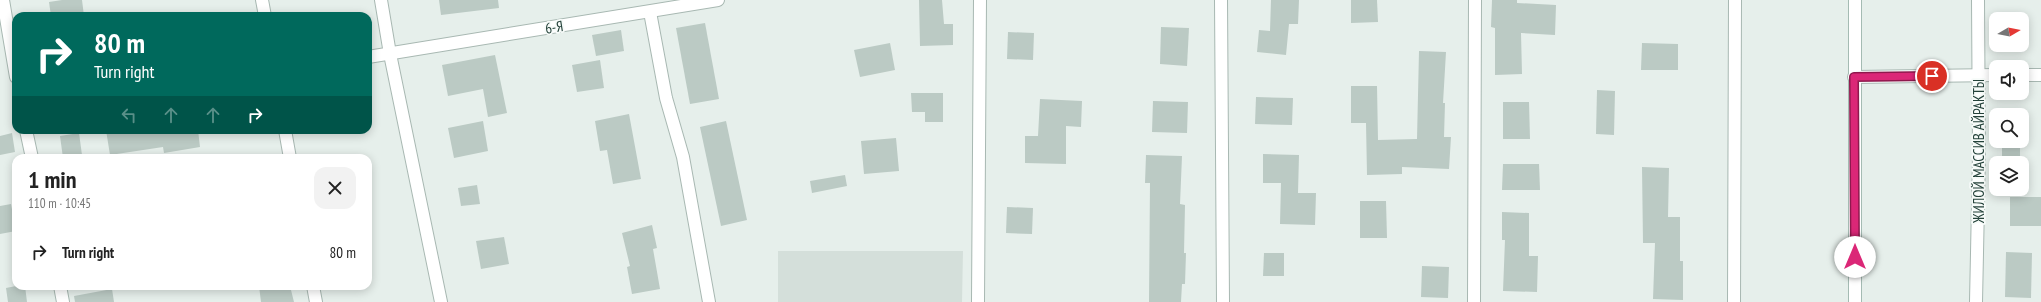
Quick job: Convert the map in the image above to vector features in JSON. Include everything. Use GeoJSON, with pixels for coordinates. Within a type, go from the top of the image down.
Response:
{"type":"FeatureCollection","features":[{"type":"Feature","properties":{"kind":"street"},"geometry":{"type":"LineString","coordinates":[[3,0],[12,53]]}},
{"type":"Feature","properties":{"kind":"street"},"geometry":{"type":"LineString","coordinates":[[262,0],[264,12]]}},
{"type":"Feature","properties":{"kind":"street"},"geometry":{"type":"LineString","coordinates":[[381,0],[390,54],[441,302]]}},
{"type":"Feature","properties":{"kind":"street","name":"6-Я"},"geometry":{"type":"LineString","coordinates":[[372,56],[718,0]]}},
{"type":"Feature","properties":{"kind":"street"},"geometry":{"type":"LineString","coordinates":[[978,302],[980,0]]}},
{"type":"Feature","properties":{"kind":"street"},"geometry":{"type":"LineString","coordinates":[[1221,0],[1223,302]]}},
{"type":"Feature","properties":{"kind":"street"},"geometry":{"type":"LineString","coordinates":[[1474,302],[1475,0]]}},
{"type":"Feature","properties":{"kind":"street"},"geometry":{"type":"LineString","coordinates":[[1734,302],[1735,0]]}},
{"type":"Feature","properties":{"kind":"street"},"geometry":{"type":"LineString","coordinates":[[1855,0],[1855,302]]}},
{"type":"Feature","properties":{"kind":"street","name":"ЖИЛОЙ МАССИВ АЙРАКТЫ"},"geometry":{"type":"LineString","coordinates":[[1976,302],[1978,0]]}},
{"type":"Feature","properties":{"kind":"street"},"geometry":{"type":"LineString","coordinates":[[650,12],[666,98],[683,156],[709,302]]}},
{"type":"Feature","properties":{"kind":"street"},"geometry":{"type":"LineString","coordinates":[[2029,75],[2041,75]]}},
{"type":"Feature","properties":{"kind":"street"},"geometry":{"type":"LineString","coordinates":[[1854,77],[1989,76]]}},
{"type":"Feature","properties":{"kind":"street"},"geometry":{"type":"LineString","coordinates":[[27,134],[31,154]]}},
{"type":"Feature","properties":{"kind":"street"},"geometry":{"type":"LineString","coordinates":[[286,134],[289,154]]}},
{"type":"Feature","properties":{"kind":"street"},"geometry":{"type":"LineString","coordinates":[[61,290],[63,302]]}},
{"type":"Feature","properties":{"kind":"street"},"geometry":{"type":"LineString","coordinates":[[314,290],[316,302]]}},
{"type":"Feature","properties":{"kind":"shaded area"},"geometry":{"type":"Polygon","coordinates":[[[778,251],[963,251],[962,302],[778,302],[778,251]]]}},
{"type":"Feature","properties":{"kind":"building"},"geometry":{"type":"Polygon","coordinates":[[[62,0],[82,0],[84,12],[50,12],[49,2],[62,0]]]}},
{"type":"Feature","properties":{"kind":"building"},"geometry":{"type":"Polygon","coordinates":[[[439,0],[498,0],[499,8],[441,15],[439,0]]]}},
{"type":"Feature","properties":{"kind":"building"},"geometry":{"type":"Polygon","coordinates":[[[919,0],[942,0],[944,24],[953,24],[953,45],[920,46],[919,0]]]}},
{"type":"Feature","properties":{"kind":"building"},"geometry":{"type":"Polygon","coordinates":[[[1271,0],[1299,0],[1298,24],[1289,24],[1286,55],[1257,52],[1259,30],[1270,31],[1271,0]]]}},
{"type":"Feature","properties":{"kind":"building"},"geometry":{"type":"Polygon","coordinates":[[[1351,0],[1377,0],[1378,22],[1351,23],[1351,0]]]}},
{"type":"Feature","properties":{"kind":"building"},"geometry":{"type":"Polygon","coordinates":[[[1492,0],[1517,0],[1517,3],[1556,5],[1555,35],[1521,33],[1522,74],[1495,75],[1495,28],[1491,27],[1492,0]]]}},
{"type":"Feature","properties":{"kind":"building"},"geometry":{"type":"Polygon","coordinates":[[[705,23],[719,99],[690,104],[676,28],[705,23]]]}},
{"type":"Feature","properties":{"kind":"building"},"geometry":{"type":"Polygon","coordinates":[[[1161,27],[1189,28],[1187,66],[1160,64],[1161,27]]]}},
{"type":"Feature","properties":{"kind":"building"},"geometry":{"type":"Polygon","coordinates":[[[621,30],[624,51],[596,56],[592,35],[621,30]]]}},
{"type":"Feature","properties":{"kind":"building"},"geometry":{"type":"Polygon","coordinates":[[[1008,32],[1034,33],[1033,60],[1007,59],[1008,32]]]}},
{"type":"Feature","properties":{"kind":"building"},"geometry":{"type":"Polygon","coordinates":[[[890,43],[895,70],[860,77],[854,50],[890,43]]]}},
{"type":"Feature","properties":{"kind":"building"},"geometry":{"type":"Polygon","coordinates":[[[1642,43],[1678,44],[1678,70],[1641,70],[1642,43]]]}},
{"type":"Feature","properties":{"kind":"building"},"geometry":{"type":"Polygon","coordinates":[[[1419,51],[1446,52],[1443,103],[1445,103],[1444,137],[1451,137],[1449,169],[1402,167],[1402,174],[1367,175],[1366,123],[1351,123],[1351,86],[1377,86],[1378,140],[1417,139],[1419,51]]]}},
{"type":"Feature","properties":{"kind":"building"},"geometry":{"type":"Polygon","coordinates":[[[495,55],[507,113],[488,117],[483,89],[448,96],[442,65],[495,55]]]}},
{"type":"Feature","properties":{"kind":"building"},"geometry":{"type":"Polygon","coordinates":[[[600,60],[604,88],[577,92],[572,65],[600,60]]]}},
{"type":"Feature","properties":{"kind":"building"},"geometry":{"type":"Polygon","coordinates":[[[1597,90],[1615,91],[1614,135],[1596,134],[1597,90]]]}},
{"type":"Feature","properties":{"kind":"building"},"geometry":{"type":"Polygon","coordinates":[[[911,93],[943,93],[943,122],[925,122],[925,112],[912,112],[911,93]]]}},
{"type":"Feature","properties":{"kind":"building"},"geometry":{"type":"Polygon","coordinates":[[[1256,97],[1293,98],[1292,125],[1255,124],[1256,97]]]}},
{"type":"Feature","properties":{"kind":"building"},"geometry":{"type":"Polygon","coordinates":[[[1040,99],[1082,101],[1081,127],[1066,126],[1066,164],[1025,163],[1025,136],[1038,136],[1040,99]]]}},
{"type":"Feature","properties":{"kind":"building"},"geometry":{"type":"Polygon","coordinates":[[[1153,101],[1188,102],[1187,133],[1152,132],[1153,101]]]}},
{"type":"Feature","properties":{"kind":"building"},"geometry":{"type":"Polygon","coordinates":[[[1503,102],[1529,102],[1530,139],[1503,139],[1503,102]]]}},
{"type":"Feature","properties":{"kind":"building"},"geometry":{"type":"Polygon","coordinates":[[[629,114],[641,179],[613,184],[607,150],[600,151],[595,121],[629,114]]]}},
{"type":"Feature","properties":{"kind":"building"},"geometry":{"type":"Polygon","coordinates":[[[483,121],[488,151],[454,158],[448,128],[483,121]]]}},
{"type":"Feature","properties":{"kind":"building"},"geometry":{"type":"Polygon","coordinates":[[[726,121],[747,220],[721,226],[700,127],[726,121]]]}},
{"type":"Feature","properties":{"kind":"building"},"geometry":{"type":"Polygon","coordinates":[[[12,133],[15,152],[0,155],[0,136],[12,133]]]}},
{"type":"Feature","properties":{"kind":"building"},"geometry":{"type":"Polygon","coordinates":[[[79,134],[82,154],[62,154],[60,136],[79,134]]]}},
{"type":"Feature","properties":{"kind":"building"},"geometry":{"type":"Polygon","coordinates":[[[107,134],[198,134],[200,147],[164,153],[163,147],[110,154],[107,134]]]}},
{"type":"Feature","properties":{"kind":"building"},"geometry":{"type":"Polygon","coordinates":[[[896,138],[899,171],[864,174],[861,141],[896,138]]]}},
{"type":"Feature","properties":{"kind":"building"},"geometry":{"type":"Polygon","coordinates":[[[2002,148],[2020,148],[2020,156],[2002,156],[2002,148]]]}},
{"type":"Feature","properties":{"kind":"building"},"geometry":{"type":"Polygon","coordinates":[[[1263,154],[1299,155],[1298,193],[1316,193],[1315,225],[1280,224],[1281,183],[1263,183],[1263,154]]]}},
{"type":"Feature","properties":{"kind":"building"},"geometry":{"type":"Polygon","coordinates":[[[1146,155],[1182,156],[1180,204],[1185,205],[1184,253],[1186,253],[1185,284],[1182,284],[1181,302],[1149,302],[1150,183],[1145,183],[1146,155]]]}},
{"type":"Feature","properties":{"kind":"building"},"geometry":{"type":"Polygon","coordinates":[[[1503,164],[1539,164],[1540,190],[1502,190],[1503,164]]]}},
{"type":"Feature","properties":{"kind":"building"},"geometry":{"type":"Polygon","coordinates":[[[1642,167],[1669,168],[1668,217],[1680,217],[1680,261],[1683,261],[1683,300],[1653,299],[1655,243],[1643,243],[1642,167]]]}},
{"type":"Feature","properties":{"kind":"building"},"geometry":{"type":"Polygon","coordinates":[[[845,175],[847,186],[812,193],[810,181],[845,175]]]}},
{"type":"Feature","properties":{"kind":"building"},"geometry":{"type":"Polygon","coordinates":[[[477,185],[480,204],[461,206],[458,188],[477,185]]]}},
{"type":"Feature","properties":{"kind":"building"},"geometry":{"type":"Polygon","coordinates":[[[2010,197],[2041,197],[2041,226],[2010,226],[2010,197]]]}},
{"type":"Feature","properties":{"kind":"building"},"geometry":{"type":"Polygon","coordinates":[[[1360,201],[1386,201],[1387,238],[1360,238],[1360,201]]]}},
{"type":"Feature","properties":{"kind":"building"},"geometry":{"type":"Polygon","coordinates":[[[11,204],[12,232],[0,234],[0,206],[11,204]]]}},
{"type":"Feature","properties":{"kind":"building"},"geometry":{"type":"Polygon","coordinates":[[[1007,207],[1033,208],[1032,234],[1006,233],[1007,207]]]}},
{"type":"Feature","properties":{"kind":"building"},"geometry":{"type":"Polygon","coordinates":[[[1502,212],[1529,213],[1529,256],[1538,256],[1537,292],[1503,291],[1505,240],[1502,240],[1502,212]]]}},
{"type":"Feature","properties":{"kind":"building"},"geometry":{"type":"Polygon","coordinates":[[[652,225],[657,248],[653,249],[660,289],[632,294],[627,267],[630,266],[622,233],[652,225]]]}},
{"type":"Feature","properties":{"kind":"building"},"geometry":{"type":"Polygon","coordinates":[[[504,237],[509,264],[481,269],[476,241],[504,237]]]}},
{"type":"Feature","properties":{"kind":"building"},"geometry":{"type":"Polygon","coordinates":[[[2006,252],[2032,253],[2031,298],[2005,297],[2006,252]]]}},
{"type":"Feature","properties":{"kind":"building"},"geometry":{"type":"Polygon","coordinates":[[[1264,253],[1284,253],[1284,276],[1263,276],[1264,253]]]}},
{"type":"Feature","properties":{"kind":"building"},"geometry":{"type":"Polygon","coordinates":[[[1422,266],[1449,267],[1448,298],[1421,297],[1422,266]]]}},
{"type":"Feature","properties":{"kind":"building"},"geometry":{"type":"Polygon","coordinates":[[[12,287],[12,290],[26,290],[27,302],[8,302],[6,288],[12,287]]]}},
{"type":"Feature","properties":{"kind":"building"},"geometry":{"type":"Polygon","coordinates":[[[112,290],[114,302],[75,302],[74,296],[112,290]]]}},
{"type":"Feature","properties":{"kind":"building"},"geometry":{"type":"Polygon","coordinates":[[[260,290],[291,290],[294,302],[261,302],[260,290]]]}},
{"type":"Feature","properties":{"kind":"route"},"geometry":{"type":"LineString","coordinates":[[1855,257],[1854,77],[1932,76]]}}]}
